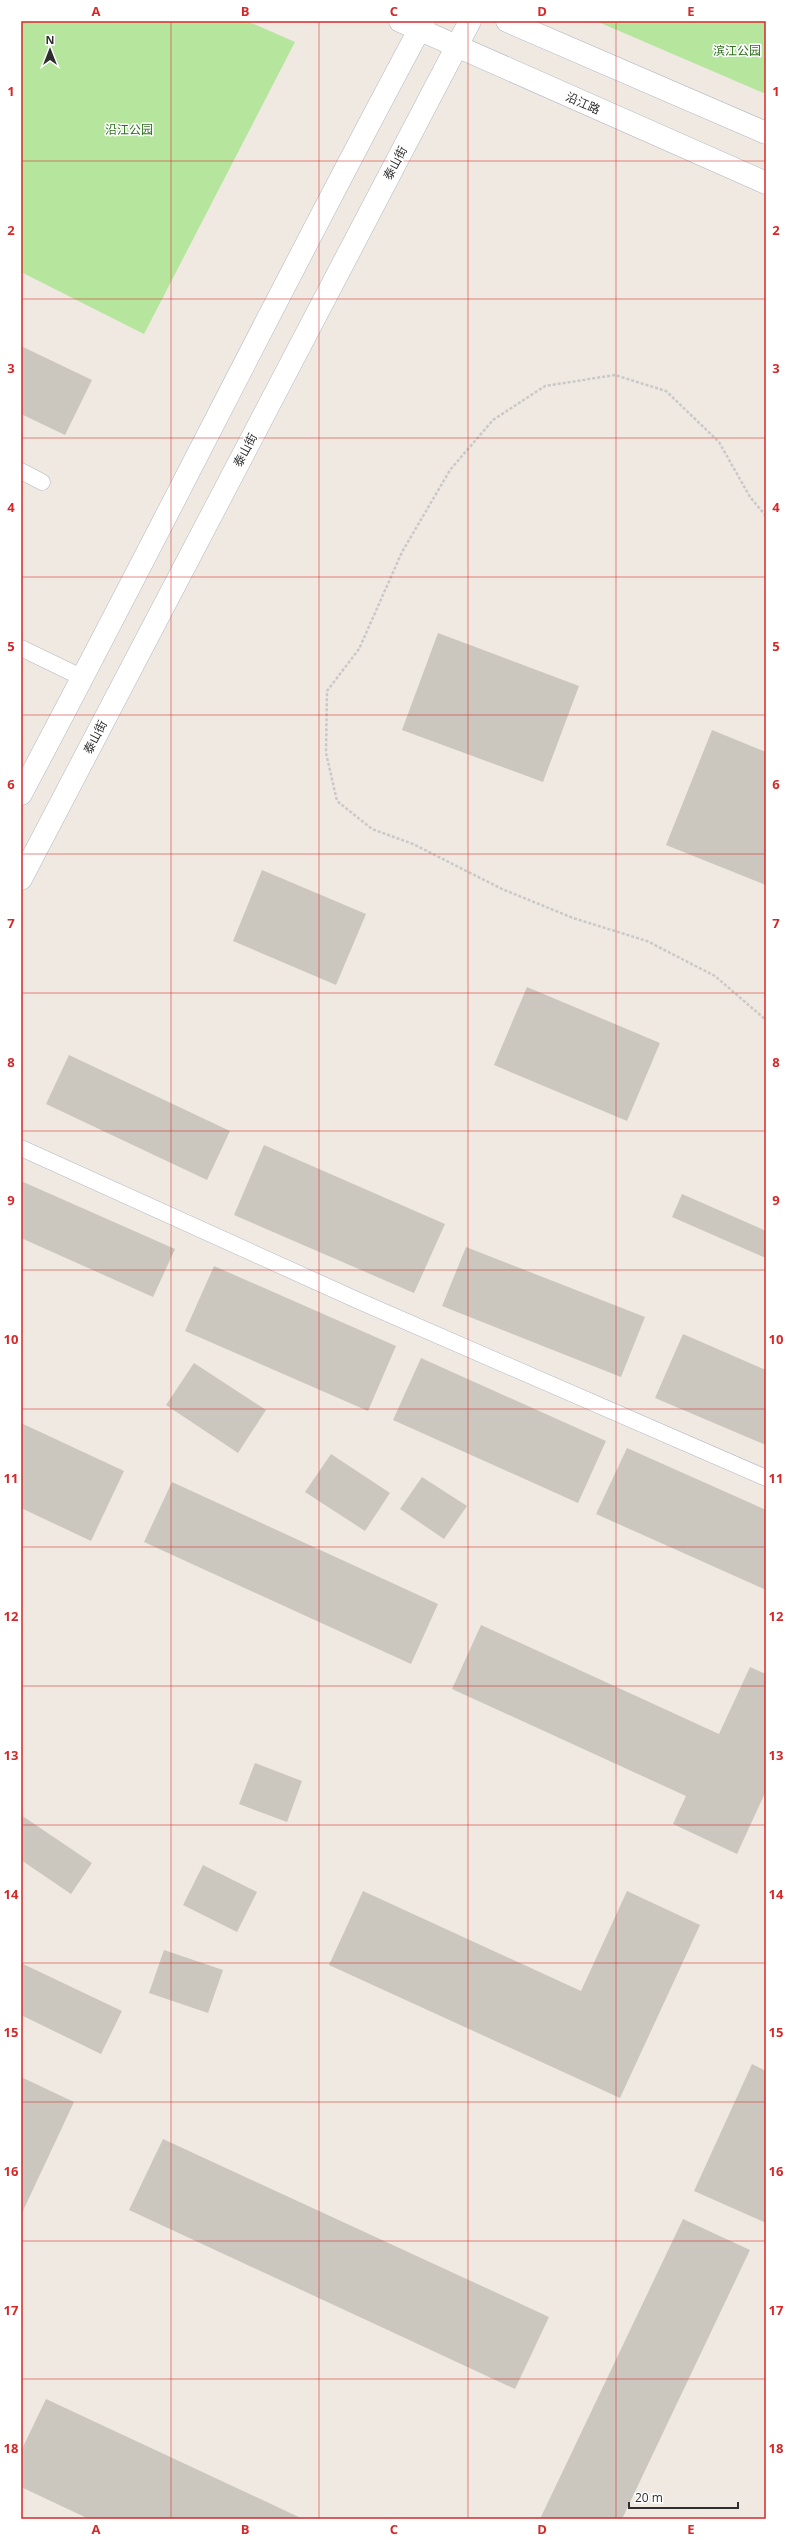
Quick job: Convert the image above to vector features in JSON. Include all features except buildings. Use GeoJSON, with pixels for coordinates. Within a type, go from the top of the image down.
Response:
{"type":"FeatureCollection","features":[{"type":"Feature","properties":{"kind":"main road","name":"泰山街"},"geometry":{"type":"LineString","coordinates":[[21,879],[470,21]]}},
{"type":"Feature","properties":{"kind":"main road"},"geometry":{"type":"LineString","coordinates":[[508,21],[766,133]]}},
{"type":"Feature","properties":{"kind":"main road","name":"沿江路"},"geometry":{"type":"LineString","coordinates":[[414,24],[456,46],[766,183]]}},
{"type":"Feature","properties":{"kind":"main road"},"geometry":{"type":"LineString","coordinates":[[21,794],[83,678],[298,256],[414,24]]}},
{"type":"Feature","properties":{"kind":"lane"},"geometry":{"type":"LineString","coordinates":[[21,471],[42,482]]}},
{"type":"Feature","properties":{"kind":"lane"},"geometry":{"type":"LineString","coordinates":[[21,648],[83,678]]}},
{"type":"Feature","properties":{"kind":"lane"},"geometry":{"type":"LineString","coordinates":[[21,1148],[366,1304],[766,1478]]}},
{"type":"Feature","properties":{"kind":"path"},"geometry":{"type":"LineString","coordinates":[[766,516],[750,497],[719,442],[666,391],[615,375],[544,386],[493,420],[450,470],[406,545],[359,649],[327,691],[326,752],[337,801],[372,828],[414,844],[502,889],[573,918],[647,941],[715,976],[766,1020]]}},
{"type":"Feature","properties":{"kind":"green space","name":"沿江公园"},"geometry":{"type":"Polygon","coordinates":[[[21,21],[247,21],[295,42],[144,334],[21,272],[21,21]]]}},
{"type":"Feature","properties":{"kind":"green space","name":"滨江公园"},"geometry":{"type":"Polygon","coordinates":[[[596,21],[766,21],[766,94],[596,21]]]}}]}
